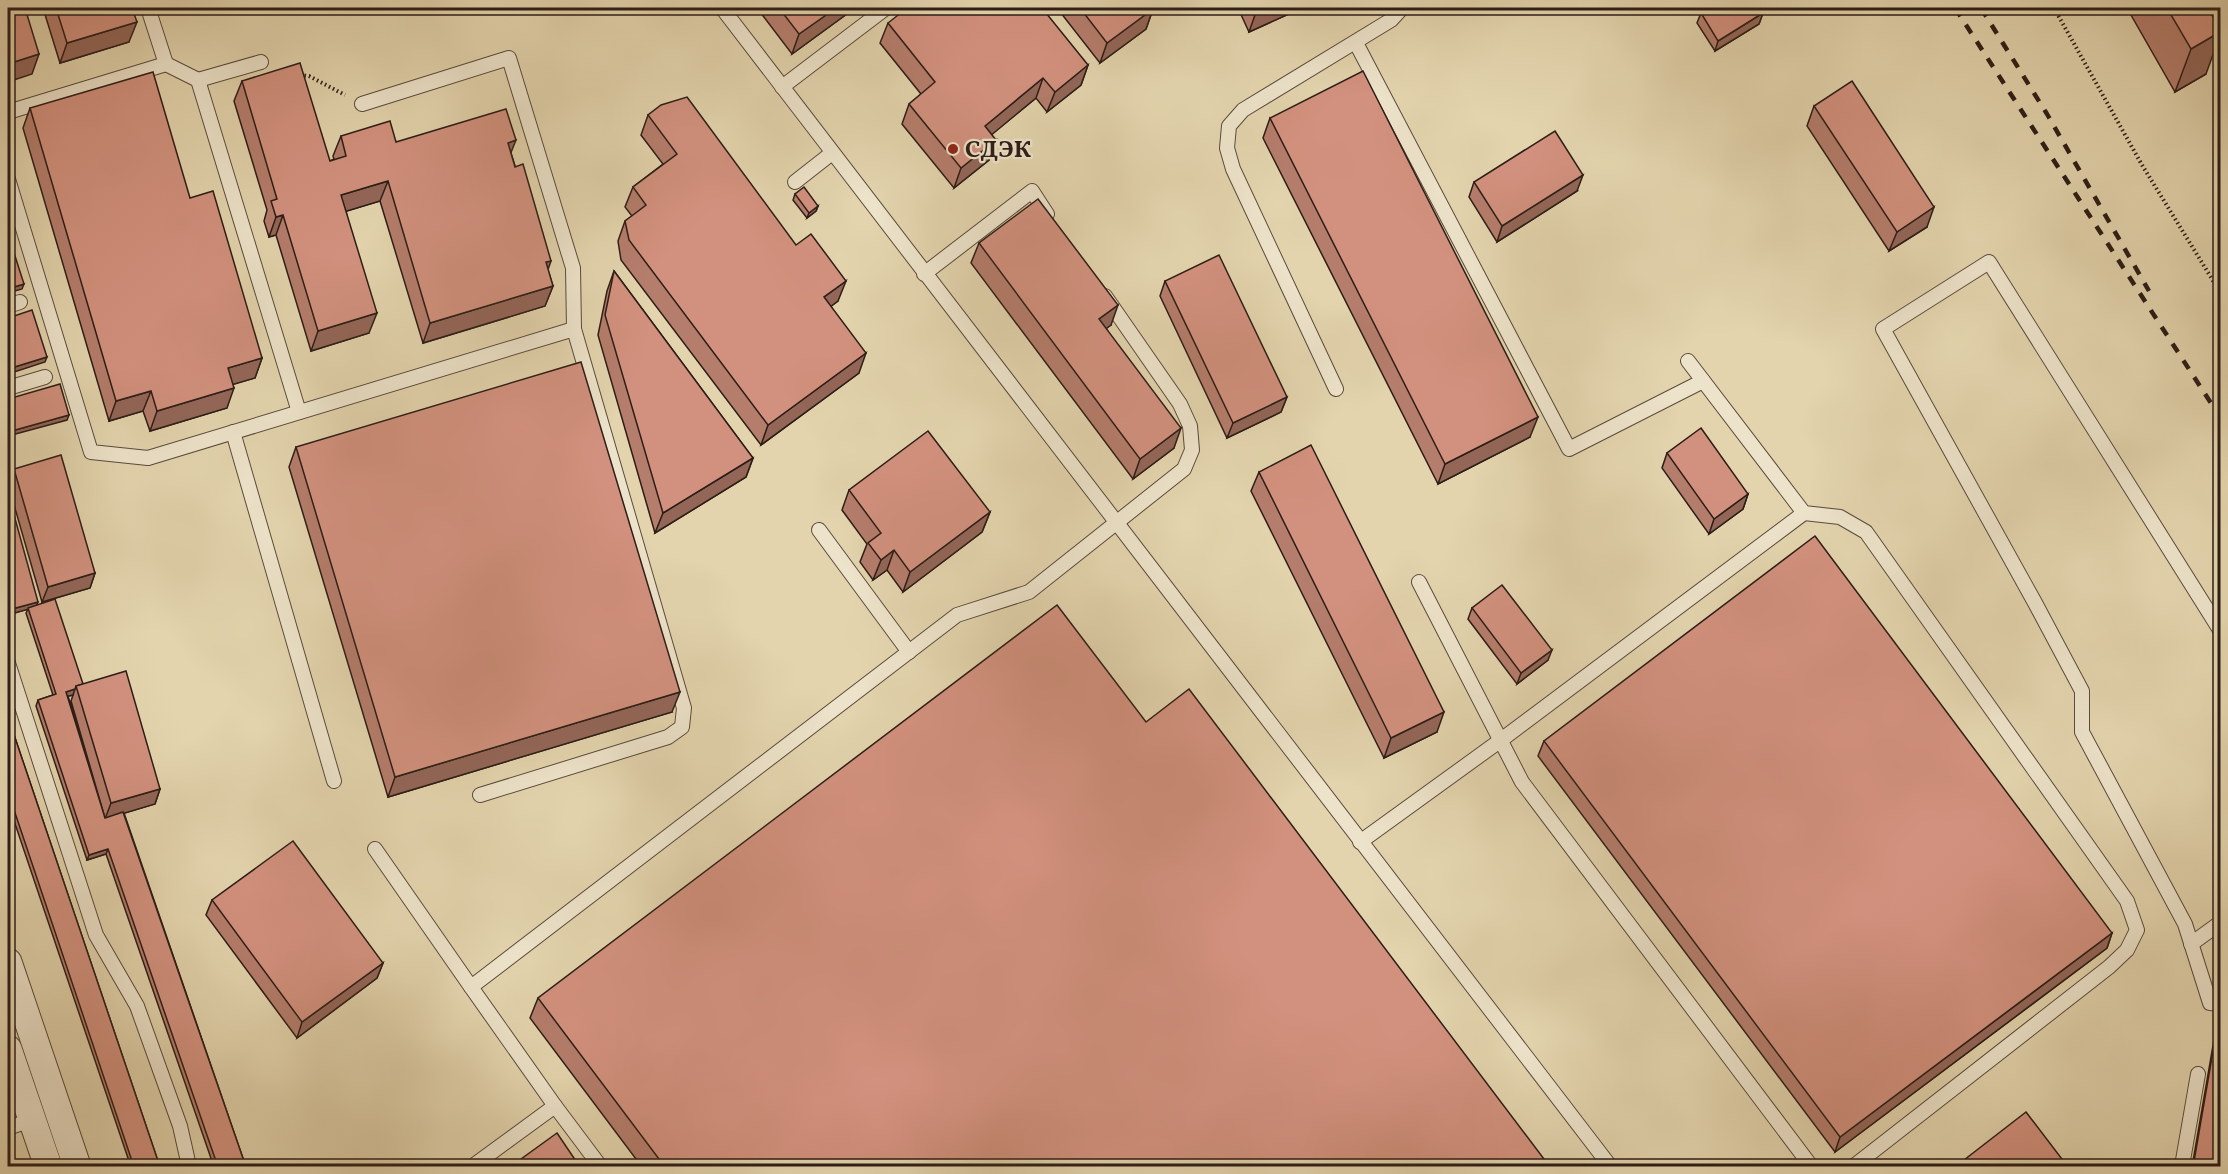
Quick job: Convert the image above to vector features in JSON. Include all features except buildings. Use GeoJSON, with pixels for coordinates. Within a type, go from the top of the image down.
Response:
{"type":"FeatureCollection","features":[{"type":"Feature","properties":{"kind":"street"},"geometry":{"type":"LineString","coordinates":[[8,962],[77,1167]]}},
{"type":"Feature","properties":{"kind":"street"},"geometry":{"type":"LineString","coordinates":[[8,1049],[20,1124],[48,1167]]}},
{"type":"Feature","properties":{"kind":"lane"},"geometry":{"type":"LineString","coordinates":[[148,8],[166,64]]}},
{"type":"Feature","properties":{"kind":"lane"},"geometry":{"type":"LineString","coordinates":[[722,8],[1610,1167]]}},
{"type":"Feature","properties":{"kind":"lane"},"geometry":{"type":"LineString","coordinates":[[782,87],[886,8]]}},
{"type":"Feature","properties":{"kind":"lane"},"geometry":{"type":"LineString","coordinates":[[1336,389],[1233,169],[1227,148],[1229,126],[1243,110],[1356,43],[1391,20],[1402,8]]}},
{"type":"Feature","properties":{"kind":"lane"},"geometry":{"type":"LineString","coordinates":[[2211,8],[2220,34]]}},
{"type":"Feature","properties":{"kind":"lane"},"geometry":{"type":"LineString","coordinates":[[1356,43],[1569,449],[1703,381]]}},
{"type":"Feature","properties":{"kind":"lane"},"geometry":{"type":"LineString","coordinates":[[362,104],[509,58],[573,268],[574,329],[684,708],[682,727],[668,737],[480,795]]}},
{"type":"Feature","properties":{"kind":"lane"},"geometry":{"type":"LineString","coordinates":[[8,112],[166,64],[198,80],[261,62]]}},
{"type":"Feature","properties":{"kind":"lane"},"geometry":{"type":"LineString","coordinates":[[198,80],[298,412]]}},
{"type":"Feature","properties":{"kind":"lane"},"geometry":{"type":"LineString","coordinates":[[795,182],[832,153]]}},
{"type":"Feature","properties":{"kind":"lane"},"geometry":{"type":"LineString","coordinates":[[8,178],[91,452],[148,458],[574,329]]}},
{"type":"Feature","properties":{"kind":"lane"},"geometry":{"type":"LineString","coordinates":[[924,274],[1032,191],[1059,230]]}},
{"type":"Feature","properties":{"kind":"lane"},"geometry":{"type":"LineString","coordinates":[[2220,630],[1989,262],[1883,329],[2082,691],[2082,732],[2185,924],[2210,1003],[2220,1004]]}},
{"type":"Feature","properties":{"kind":"lane"},"geometry":{"type":"LineString","coordinates":[[471,987],[957,615],[1029,592],[1184,469],[1192,450],[1190,426],[1180,404],[1099,288]]}},
{"type":"Feature","properties":{"kind":"lane"},"geometry":{"type":"LineString","coordinates":[[1688,361],[1804,513]]}},
{"type":"Feature","properties":{"kind":"lane"},"geometry":{"type":"LineString","coordinates":[[8,388],[45,377]]}},
{"type":"Feature","properties":{"kind":"lane"},"geometry":{"type":"LineString","coordinates":[[233,432],[334,781]]}},
{"type":"Feature","properties":{"kind":"lane"},"geometry":{"type":"LineString","coordinates":[[1360,842],[1501,740],[1804,513],[1840,517],[1866,532],[2127,901],[2137,930],[2127,950],[2109,967],[1854,1167]]}},
{"type":"Feature","properties":{"kind":"lane"},"geometry":{"type":"LineString","coordinates":[[819,530],[909,652]]}},
{"type":"Feature","properties":{"kind":"lane"},"geometry":{"type":"LineString","coordinates":[[1419,582],[1522,782],[1811,1167]]}},
{"type":"Feature","properties":{"kind":"lane"},"geometry":{"type":"LineString","coordinates":[[8,663],[96,935],[137,1006],[180,1126],[189,1157],[189,1167]]}},
{"type":"Feature","properties":{"kind":"lane"},"geometry":{"type":"LineString","coordinates":[[375,849],[600,1167]]}},
{"type":"Feature","properties":{"kind":"lane"},"geometry":{"type":"LineString","coordinates":[[2191,944],[2220,923]]}},
{"type":"Feature","properties":{"kind":"lane"},"geometry":{"type":"LineString","coordinates":[[2182,1167],[2198,1074]]}},
{"type":"Feature","properties":{"kind":"lane"},"geometry":{"type":"LineString","coordinates":[[473,1167],[555,1106]]}},
{"type":"Feature","properties":{"kind":"lane"},"geometry":{"type":"LineString","coordinates":[[20,1124],[58,1110]]}},
{"type":"Feature","properties":{"kind":"path"},"geometry":{"type":"LineString","coordinates":[[2054,8],[2142,165],[2220,292]]}},
{"type":"Feature","properties":{"kind":"path"},"geometry":{"type":"LineString","coordinates":[[261,62],[284,74],[309,76],[362,104]]}},
{"type":"Feature","properties":{"kind":"railway"},"geometry":{"type":"LineString","coordinates":[[1955,8],[2220,417]]}},
{"type":"Feature","properties":{"kind":"railway"},"geometry":{"type":"LineString","coordinates":[[1981,8],[2047,114],[2149,291]]}},
{"type":"Feature","properties":{"kind":"place","name":"СДЭК"},"geometry":{"type":"Point","coordinates":[953,149]}}]}
